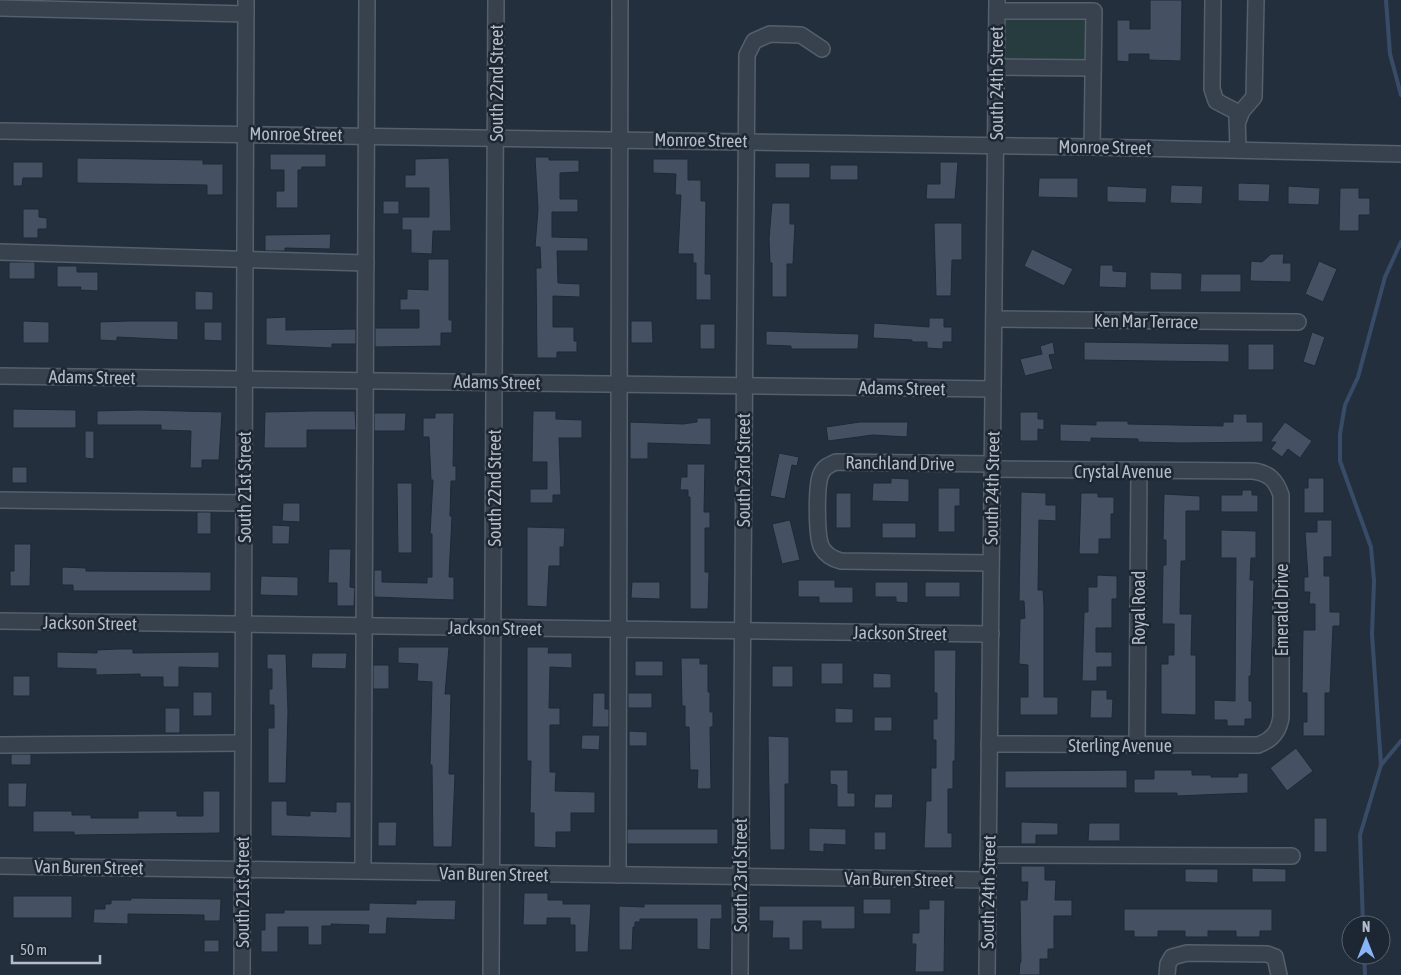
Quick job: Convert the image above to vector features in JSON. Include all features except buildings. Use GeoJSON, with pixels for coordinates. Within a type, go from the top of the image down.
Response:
{"type":"FeatureCollection","features":[{"type":"Feature","properties":{"kind":"street"},"geometry":{"type":"LineString","coordinates":[[362,871],[362,626],[366,380],[366,0]]}},
{"type":"Feature","properties":{"kind":"street","name":"South 22nd Street"},"geometry":{"type":"LineString","coordinates":[[491,975],[496,0]]}},
{"type":"Feature","properties":{"kind":"street"},"geometry":{"type":"LineString","coordinates":[[618,875],[620,384],[618,139],[620,0]]}},
{"type":"Feature","properties":{"kind":"street"},"geometry":{"type":"LineString","coordinates":[[1213,0],[1213,95],[1220,105],[1235,111],[1238,121],[1238,150]]}},
{"type":"Feature","properties":{"kind":"street"},"geometry":{"type":"LineString","coordinates":[[1238,121],[1242,111],[1254,97],[1256,0]]}},
{"type":"Feature","properties":{"kind":"street"},"geometry":{"type":"LineString","coordinates":[[997,6],[1094,11],[1092,147]]}},
{"type":"Feature","properties":{"kind":"street","name":"South 24th Street"},"geometry":{"type":"LineString","coordinates":[[987,975],[997,6]]}},
{"type":"Feature","properties":{"kind":"street"},"geometry":{"type":"LineString","coordinates":[[0,8],[246,7]]}},
{"type":"Feature","properties":{"kind":"street","name":"South 21st Street"},"geometry":{"type":"LineString","coordinates":[[242,975],[246,7]]}},
{"type":"Feature","properties":{"kind":"street","name":"South 23rd Street"},"geometry":{"type":"LineString","coordinates":[[740,975],[747,56],[754,41],[770,34],[801,35],[822,49]]}},
{"type":"Feature","properties":{"kind":"street"},"geometry":{"type":"LineString","coordinates":[[996,67],[1093,68]]}},
{"type":"Feature","properties":{"kind":"street","name":"Monroe Street"},"geometry":{"type":"LineString","coordinates":[[0,131],[996,145],[1401,154]]}},
{"type":"Feature","properties":{"kind":"street"},"geometry":{"type":"LineString","coordinates":[[0,252],[366,263]]}},
{"type":"Feature","properties":{"kind":"street","name":"Ken Mar Terrace"},"geometry":{"type":"LineString","coordinates":[[994,319],[1298,322]]}},
{"type":"Feature","properties":{"kind":"street","name":"Adams Street"},"geometry":{"type":"LineString","coordinates":[[0,376],[994,389]]}},
{"type":"Feature","properties":{"kind":"street","name":"Ranchland Drive"},"geometry":{"type":"LineString","coordinates":[[991,562],[841,561],[833,559],[827,555],[820,543],[819,480],[824,468],[836,462],[992,467]]}},
{"type":"Feature","properties":{"kind":"street","name":"Crystal Avenue"},"geometry":{"type":"LineString","coordinates":[[992,467],[1139,471],[1253,471]]}},
{"type":"Feature","properties":{"kind":"street","name":"Royal Road"},"geometry":{"type":"LineString","coordinates":[[1137,745],[1139,471]]}},
{"type":"Feature","properties":{"kind":"street","name":"Emerald Drive"},"geometry":{"type":"LineString","coordinates":[[1250,746],[1258,745],[1272,738],[1280,725],[1281,717],[1281,495],[1273,479],[1268,475],[1253,471]]}},
{"type":"Feature","properties":{"kind":"street"},"geometry":{"type":"LineString","coordinates":[[0,500],[244,503]]}},
{"type":"Feature","properties":{"kind":"street","name":"Jackson Street"},"geometry":{"type":"LineString","coordinates":[[0,621],[991,634]]}},
{"type":"Feature","properties":{"kind":"street"},"geometry":{"type":"LineString","coordinates":[[0,745],[242,743]]}},
{"type":"Feature","properties":{"kind":"street","name":"Sterling Avenue"},"geometry":{"type":"LineString","coordinates":[[990,744],[1250,746]]}},
{"type":"Feature","properties":{"kind":"street"},"geometry":{"type":"LineString","coordinates":[[988,855],[1292,856]]}},
{"type":"Feature","properties":{"kind":"street","name":"Van Buren Street"},"geometry":{"type":"LineString","coordinates":[[0,866],[988,880]]}},
{"type":"Feature","properties":{"kind":"street"},"geometry":{"type":"LineString","coordinates":[[1167,975],[1168,964],[1172,957],[1181,953],[1197,953],[1267,954],[1275,958],[1279,975]]}},
{"type":"Feature","properties":{"kind":"green space"},"geometry":{"type":"Polygon","coordinates":[[[997,11],[1094,11],[1093,68],[996,67],[997,11]]]}},
{"type":"Feature","properties":{"kind":"waterway"},"geometry":{"type":"LineString","coordinates":[[1386,0],[1390,54],[1401,95]]}},
{"type":"Feature","properties":{"kind":"waterway"},"geometry":{"type":"LineString","coordinates":[[1363,915],[1360,835],[1381,765],[1372,634],[1374,581],[1371,547],[1340,461],[1340,434],[1345,405],[1358,377],[1385,277],[1401,242]]}},
{"type":"Feature","properties":{"kind":"waterway"},"geometry":{"type":"LineString","coordinates":[[1381,765],[1401,741]]}},
{"type":"Feature","properties":{"kind":"waterway"},"geometry":{"type":"LineString","coordinates":[[1364,965],[1365,975]]}}]}
